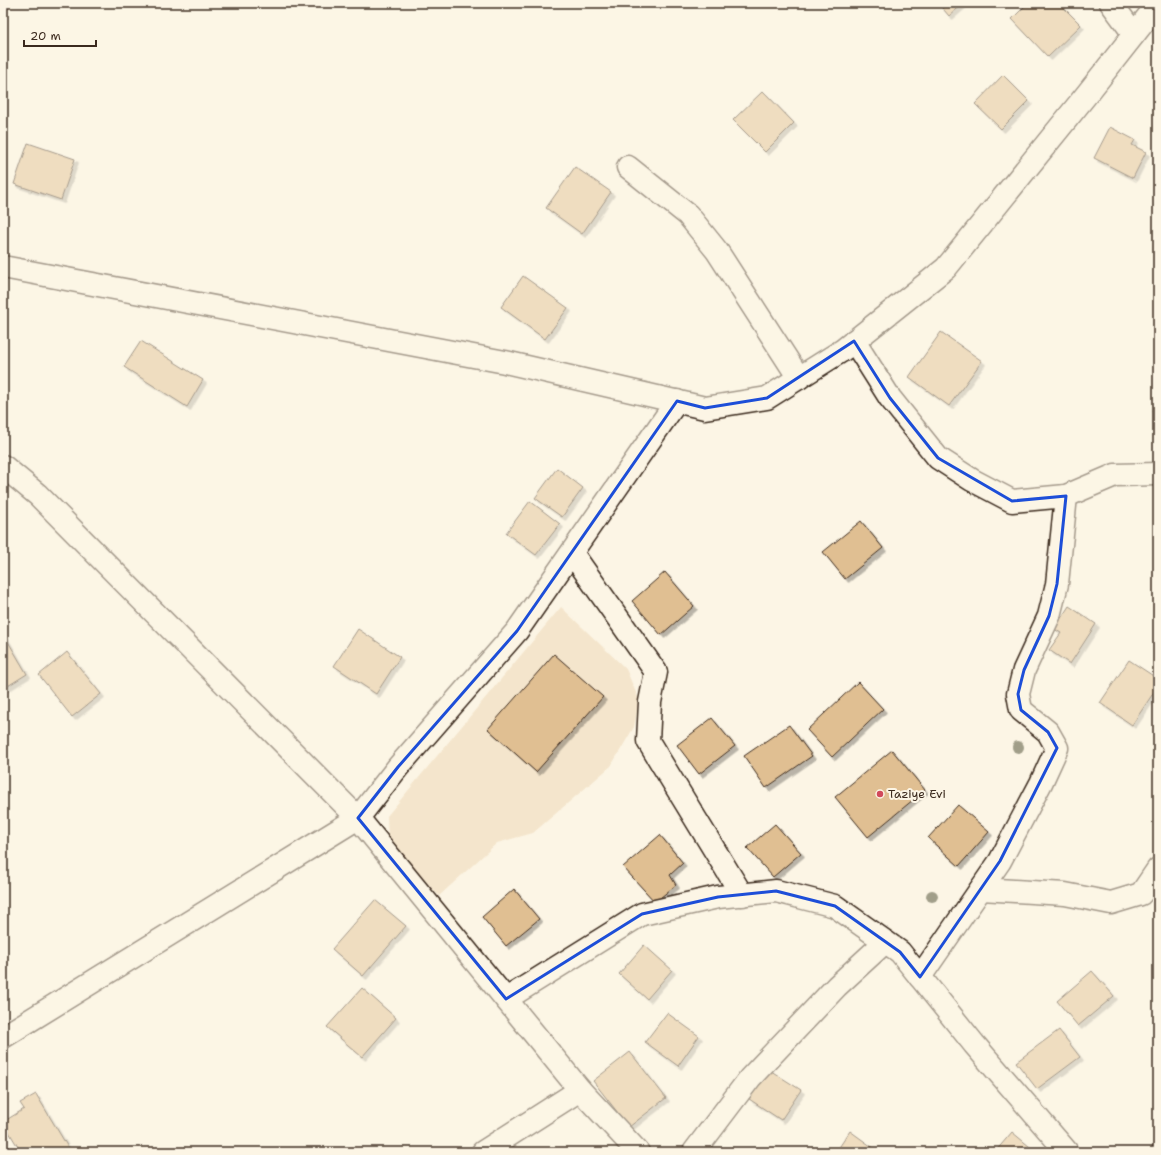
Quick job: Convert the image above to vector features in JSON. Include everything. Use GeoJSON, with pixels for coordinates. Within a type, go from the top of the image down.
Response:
{"type":"FeatureCollection","features":[{"type":"Feature","properties":{"kind":"street"},"geometry":{"type":"LineString","coordinates":[[1111,3],[1134,34]]}},
{"type":"Feature","properties":{"kind":"street"},"geometry":{"type":"LineString","coordinates":[[3,267],[505,362],[705,408],[767,398],[842,350],[946,268],[1158,4]]}},
{"type":"Feature","properties":{"kind":"street"},"geometry":{"type":"LineString","coordinates":[[628,167],[688,216],[712,245],[799,378]]}},
{"type":"Feature","properties":{"kind":"street"},"geometry":{"type":"LineString","coordinates":[[854,341],[890,398],[938,458],[972,480],[1012,501],[1066,496],[1115,475],[1158,474]]}},
{"type":"Feature","properties":{"kind":"street"},"geometry":{"type":"LineString","coordinates":[[3,1037],[358,818],[398,766],[518,631],[677,401]]}},
{"type":"Feature","properties":{"kind":"street"},"geometry":{"type":"LineString","coordinates":[[3,466],[38,495],[358,818],[580,1090],[638,1152]]}},
{"type":"Feature","properties":{"kind":"street"},"geometry":{"type":"LineString","coordinates":[[920,977],[1000,861],[1041,783],[1057,748],[1048,732],[1021,710],[1018,694],[1024,670],[1049,616],[1057,584],[1066,496]]}},
{"type":"Feature","properties":{"kind":"street"},"geometry":{"type":"LineString","coordinates":[[572,553],[656,672],[650,702],[648,740],[742,895]]}},
{"type":"Feature","properties":{"kind":"street"},"geometry":{"type":"LineString","coordinates":[[981,888],[1065,894],[1112,903],[1141,894],[1158,869]]}},
{"type":"Feature","properties":{"kind":"street"},"geometry":{"type":"LineString","coordinates":[[506,999],[642,914],[718,897],[776,891],[835,906],[900,952],[974,1044],[1067,1152]]}},
{"type":"Feature","properties":{"kind":"street"},"geometry":{"type":"LineString","coordinates":[[694,1152],[750,1078],[837,986],[885,942]]}},
{"type":"Feature","properties":{"kind":"street"},"geometry":{"type":"LineString","coordinates":[[482,1152],[580,1090]]}},
{"type":"Feature","properties":{"kind":"highlighted area"},"geometry":{"type":"Polygon","coordinates":[[[854,341],[890,398],[938,458],[1012,501],[1066,496],[1057,584],[1049,616],[1024,670],[1018,694],[1021,710],[1048,732],[1057,748],[1000,861],[920,977],[900,952],[835,906],[776,891],[718,897],[642,914],[506,999],[358,818],[398,767],[517,631],[677,401],[705,408],[767,398],[854,341]]]}},
{"type":"Feature","properties":{"kind":"shaded area"},"geometry":{"type":"Polygon","coordinates":[[[561,607],[626,669],[639,700],[634,727],[611,766],[533,833],[497,843],[439,896],[388,839],[387,816],[561,607]]]}},
{"type":"Feature","properties":{"kind":"building"},"geometry":{"type":"Polygon","coordinates":[[[938,3],[964,3],[949,16],[938,3]]]}},
{"type":"Feature","properties":{"kind":"building"},"geometry":{"type":"Polygon","coordinates":[[[1028,3],[1059,3],[1081,25],[1048,57],[1012,19],[1028,3]]]}},
{"type":"Feature","properties":{"kind":"building"},"geometry":{"type":"Polygon","coordinates":[[[1003,75],[1029,101],[1001,129],[975,104],[1003,75]]]}},
{"type":"Feature","properties":{"kind":"building"},"geometry":{"type":"Polygon","coordinates":[[[763,91],[794,123],[765,152],[733,120],[763,91]]]}},
{"type":"Feature","properties":{"kind":"building"},"geometry":{"type":"Polygon","coordinates":[[[1110,127],[1135,140],[1132,145],[1146,152],[1133,178],[1094,158],[1110,127]]]}},
{"type":"Feature","properties":{"kind":"building"},"geometry":{"type":"Polygon","coordinates":[[[28,143],[75,159],[61,200],[14,184],[28,143]]]}},
{"type":"Feature","properties":{"kind":"building"},"geometry":{"type":"Polygon","coordinates":[[[575,167],[611,192],[582,234],[546,208],[575,167]]]}},
{"type":"Feature","properties":{"kind":"building"},"geometry":{"type":"Polygon","coordinates":[[[523,276],[568,308],[545,339],[501,307],[523,276]]]}},
{"type":"Feature","properties":{"kind":"building"},"geometry":{"type":"Polygon","coordinates":[[[941,332],[982,361],[949,406],[909,377],[941,332]]]}},
{"type":"Feature","properties":{"kind":"building"},"geometry":{"type":"Polygon","coordinates":[[[141,341],[203,380],[187,407],[124,367],[141,341]]]}},
{"type":"Feature","properties":{"kind":"building"},"geometry":{"type":"Polygon","coordinates":[[[1158,404],[1158,415],[1153,411],[1158,404]]]}},
{"type":"Feature","properties":{"kind":"building"},"geometry":{"type":"Polygon","coordinates":[[[557,468],[583,488],[562,517],[535,498],[557,468]]]}},
{"type":"Feature","properties":{"kind":"building"},"geometry":{"type":"Polygon","coordinates":[[[530,501],[560,524],[536,555],[506,533],[530,501]]]}},
{"type":"Feature","properties":{"kind":"building"},"geometry":{"type":"Polygon","coordinates":[[[861,521],[883,548],[845,579],[823,552],[861,521]]]}},
{"type":"Feature","properties":{"kind":"building"},"geometry":{"type":"Polygon","coordinates":[[[665,572],[694,606],[661,635],[632,601],[665,572]]]}},
{"type":"Feature","properties":{"kind":"building"},"geometry":{"type":"Polygon","coordinates":[[[1069,606],[1096,624],[1070,664],[1049,650],[1061,633],[1054,629],[1069,606]]]}},
{"type":"Feature","properties":{"kind":"building"},"geometry":{"type":"Polygon","coordinates":[[[358,629],[400,657],[376,694],[334,666],[358,629]]]}},
{"type":"Feature","properties":{"kind":"building"},"geometry":{"type":"Polygon","coordinates":[[[3,633],[27,674],[3,689],[3,633]]]}},
{"type":"Feature","properties":{"kind":"building"},"geometry":{"type":"Polygon","coordinates":[[[67,652],[101,694],[72,717],[39,675],[67,652]]]}},
{"type":"Feature","properties":{"kind":"building"},"geometry":{"type":"Polygon","coordinates":[[[554,654],[603,697],[536,772],[488,729],[554,654]]]}},
{"type":"Feature","properties":{"kind":"building"},"geometry":{"type":"Polygon","coordinates":[[[1129,660],[1158,679],[1158,686],[1132,725],[1100,703],[1129,660]]]}},
{"type":"Feature","properties":{"kind":"building"},"geometry":{"type":"Polygon","coordinates":[[[858,682],[883,709],[832,757],[807,730],[858,682]]]}},
{"type":"Feature","properties":{"kind":"building"},"geometry":{"type":"Polygon","coordinates":[[[712,718],[735,746],[699,774],[677,745],[712,718]]]}},
{"type":"Feature","properties":{"kind":"building"},"geometry":{"type":"Polygon","coordinates":[[[789,725],[812,756],[766,788],[744,756],[789,725]]]}},
{"type":"Feature","properties":{"kind":"building","name":"Taziye Evi"},"geometry":{"type":"Polygon","coordinates":[[[892,750],[925,790],[868,837],[835,797],[892,750]]]}},
{"type":"Feature","properties":{"kind":"building"},"geometry":{"type":"Polygon","coordinates":[[[958,805],[989,832],[959,866],[928,838],[958,805]]]}},
{"type":"Feature","properties":{"kind":"building"},"geometry":{"type":"Polygon","coordinates":[[[775,824],[801,853],[773,877],[747,848],[775,824]]]}},
{"type":"Feature","properties":{"kind":"building"},"geometry":{"type":"Polygon","coordinates":[[[660,835],[683,863],[670,875],[676,885],[655,902],[623,867],[660,835]]]}},
{"type":"Feature","properties":{"kind":"building"},"geometry":{"type":"Polygon","coordinates":[[[514,889],[539,919],[506,946],[482,917],[514,889]]]}},
{"type":"Feature","properties":{"kind":"building"},"geometry":{"type":"Polygon","coordinates":[[[375,900],[406,926],[363,976],[332,949],[375,900]]]}},
{"type":"Feature","properties":{"kind":"building"},"geometry":{"type":"Polygon","coordinates":[[[644,945],[672,970],[647,999],[619,974],[644,945]]]}},
{"type":"Feature","properties":{"kind":"building"},"geometry":{"type":"Polygon","coordinates":[[[1092,971],[1114,996],[1078,1026],[1057,1001],[1092,971]]]}},
{"type":"Feature","properties":{"kind":"building"},"geometry":{"type":"Polygon","coordinates":[[[362,988],[396,1018],[362,1057],[327,1027],[362,988]]]}},
{"type":"Feature","properties":{"kind":"building"},"geometry":{"type":"Polygon","coordinates":[[[667,1013],[699,1036],[678,1066],[645,1042],[667,1013]]]}},
{"type":"Feature","properties":{"kind":"building"},"geometry":{"type":"Polygon","coordinates":[[[1059,1030],[1080,1057],[1037,1089],[1016,1062],[1059,1030]]]}},
{"type":"Feature","properties":{"kind":"building"},"geometry":{"type":"Polygon","coordinates":[[[630,1052],[666,1098],[629,1127],[593,1081],[630,1052]]]}},
{"type":"Feature","properties":{"kind":"building"},"geometry":{"type":"Polygon","coordinates":[[[768,1069],[801,1090],[781,1120],[749,1099],[768,1069]]]}},
{"type":"Feature","properties":{"kind":"building"},"geometry":{"type":"Polygon","coordinates":[[[36,1094],[69,1149],[63,1152],[21,1152],[3,1122],[24,1109],[20,1103],[36,1094]]]}},
{"type":"Feature","properties":{"kind":"building"},"geometry":{"type":"Polygon","coordinates":[[[850,1131],[879,1152],[836,1152],[850,1131]]]}},
{"type":"Feature","properties":{"kind":"building"},"geometry":{"type":"Polygon","coordinates":[[[1012,1132],[1036,1152],[995,1152],[1012,1132]]]}},
{"type":"Feature","properties":{"kind":"place","name":"Taziye Evi"},"geometry":{"type":"Point","coordinates":[880,794]}}]}
